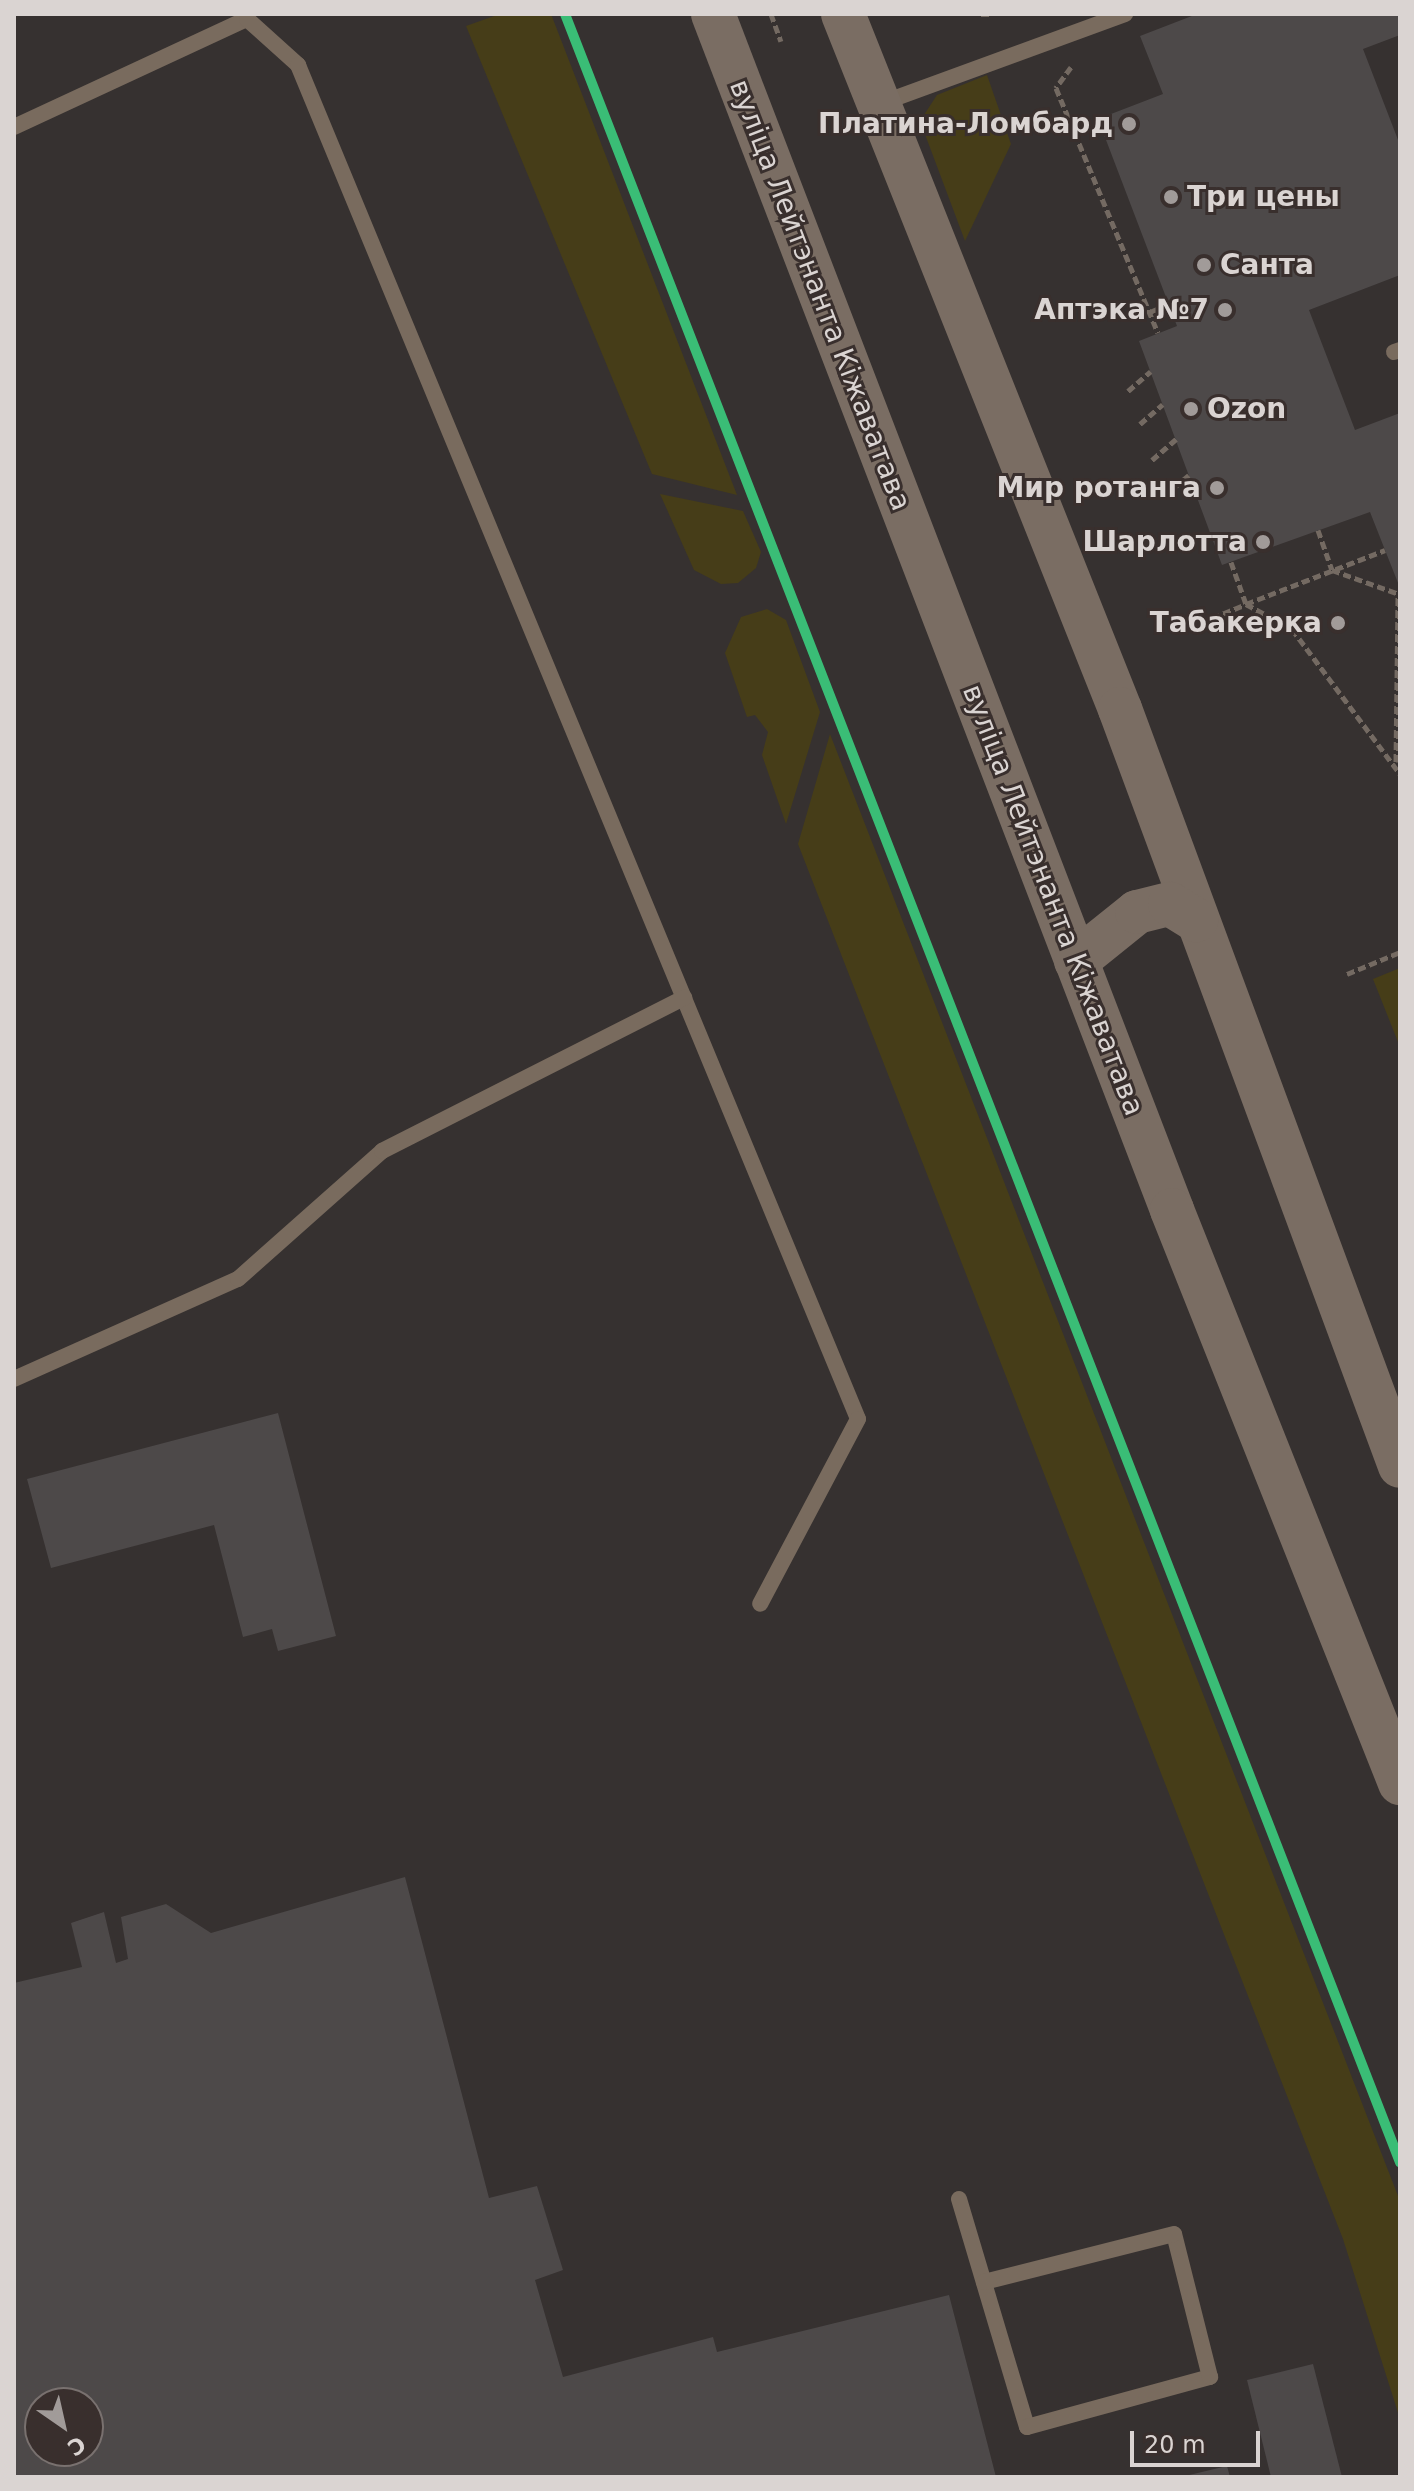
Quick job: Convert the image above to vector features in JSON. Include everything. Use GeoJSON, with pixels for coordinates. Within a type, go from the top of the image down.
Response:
{"type":"FeatureCollection","features":[{"type":"Feature","properties":{"kind":"main road","name":"вуліца Лейтэнанта Кіжаватава"},"geometry":{"type":"LineString","coordinates":[[713,14],[1076,961],[1400,1783]]}},
{"type":"Feature","properties":{"kind":"main road"},"geometry":{"type":"LineString","coordinates":[[843,14],[1120,709],[1400,1466]]}},
{"type":"Feature","properties":{"kind":"main road"},"geometry":{"type":"LineString","coordinates":[[1076,961],[1137,912],[1170,904],[1196,920]]}},
{"type":"Feature","properties":{"kind":"lane"},"geometry":{"type":"LineString","coordinates":[[877,104],[1125,14]]}},
{"type":"Feature","properties":{"kind":"lane"},"geometry":{"type":"LineString","coordinates":[[14,127],[247,19],[298,65],[858,1419],[760,1604]]}},
{"type":"Feature","properties":{"kind":"lane"},"geometry":{"type":"LineString","coordinates":[[14,1379],[238,1279],[382,1151],[684,998]]}},
{"type":"Feature","properties":{"kind":"lane"},"geometry":{"type":"LineString","coordinates":[[959,2199],[1027,2427],[1210,2377],[1174,2234],[984,2282]]}},
{"type":"Feature","properties":{"kind":"path"},"geometry":{"type":"LineString","coordinates":[[771,14],[781,41]]}},
{"type":"Feature","properties":{"kind":"path"},"geometry":{"type":"LineString","coordinates":[[981,14],[990,14]]}},
{"type":"Feature","properties":{"kind":"path"},"geometry":{"type":"LineString","coordinates":[[1069,71],[1056,88],[1158,333]]}},
{"type":"Feature","properties":{"kind":"path"},"geometry":{"type":"LineString","coordinates":[[1150,312],[1169,304]]}},
{"type":"Feature","properties":{"kind":"path"},"geometry":{"type":"LineString","coordinates":[[1128,391],[1151,371]]}},
{"type":"Feature","properties":{"kind":"path"},"geometry":{"type":"LineString","coordinates":[[1140,424],[1163,404]]}},
{"type":"Feature","properties":{"kind":"path"},"geometry":{"type":"LineString","coordinates":[[1152,460],[1176,439]]}},
{"type":"Feature","properties":{"kind":"path"},"geometry":{"type":"LineString","coordinates":[[1165,495],[1189,475]]}},
{"type":"Feature","properties":{"kind":"path"},"geometry":{"type":"LineString","coordinates":[[1318,530],[1332,570]]}},
{"type":"Feature","properties":{"kind":"path"},"geometry":{"type":"LineString","coordinates":[[1212,618],[1385,550]]}},
{"type":"Feature","properties":{"kind":"path"},"geometry":{"type":"LineString","coordinates":[[1231,562],[1246,604],[1292,629],[1396,763],[1400,774]]}},
{"type":"Feature","properties":{"kind":"path"},"geometry":{"type":"LineString","coordinates":[[1332,570],[1399,594],[1396,763]]}},
{"type":"Feature","properties":{"kind":"path"},"geometry":{"type":"LineString","coordinates":[[1347,974],[1400,952]]}},
{"type":"Feature","properties":{"kind":"shaded area"},"geometry":{"type":"Polygon","coordinates":[[[500,14],[551,14],[737,495],[652,474],[466,26],[500,14]]]}},
{"type":"Feature","properties":{"kind":"shaded area"},"geometry":{"type":"Polygon","coordinates":[[[987,75],[1011,144],[965,241],[920,121],[937,95],[987,75]]]}},
{"type":"Feature","properties":{"kind":"shaded area"},"geometry":{"type":"Polygon","coordinates":[[[660,494],[743,511],[761,552],[756,568],[738,583],[721,584],[694,570],[660,494]]]}},
{"type":"Feature","properties":{"kind":"shaded area"},"geometry":{"type":"Polygon","coordinates":[[[767,609],[786,620],[820,712],[786,824],[762,755],[768,732],[755,715],[747,717],[725,653],[741,617],[767,609]]]}},
{"type":"Feature","properties":{"kind":"shaded area"},"geometry":{"type":"Polygon","coordinates":[[[830,734],[1400,2201],[1400,2419],[1343,2239],[798,844],[830,734]]]}},
{"type":"Feature","properties":{"kind":"shaded area"},"geometry":{"type":"Polygon","coordinates":[[[1400,968],[1400,1047],[1373,979],[1400,968]]]}},
{"type":"Feature","properties":{"kind":"building"},"geometry":{"type":"Polygon","coordinates":[[[1197,14],[1397,14],[1400,22],[1400,35],[1363,49],[1400,145],[1400,275],[1309,310],[1355,430],[1400,413],[1400,588],[1370,512],[1222,565],[1139,341],[1177,326],[1098,119],[1163,94],[1140,36],[1197,14]]]}},
{"type":"Feature","properties":{"kind":"building"},"geometry":{"type":"Polygon","coordinates":[[[278,1413],[336,1636],[278,1651],[272,1629],[243,1637],[214,1525],[51,1568],[27,1479],[278,1413]]]}},
{"type":"Feature","properties":{"kind":"building"},"geometry":{"type":"Polygon","coordinates":[[[405,1877],[489,2198],[537,2186],[563,2270],[535,2280],[563,2377],[713,2337],[717,2352],[949,2295],[996,2477],[14,2477],[14,1983],[82,1967],[71,1923],[104,1912],[116,1963],[128,1959],[121,1917],[166,1904],[211,1933],[405,1877]]]}},
{"type":"Feature","properties":{"kind":"building"},"geometry":{"type":"Polygon","coordinates":[[[1313,2364],[1342,2477],[1271,2477],[1247,2380],[1313,2364]]]}},
{"type":"Feature","properties":{"kind":"building"},"geometry":{"type":"Polygon","coordinates":[[[1227,2466],[1230,2477],[1185,2477],[1185,2476],[1227,2466]]]}},
{"type":"Feature","properties":{"kind":"cycle path"},"geometry":{"type":"LineString","coordinates":[[565,14],[1400,2162]]}},
{"type":"Feature","properties":{"kind":"place","name":"Платина-Ломбард"},"geometry":{"type":"Point","coordinates":[1129,124]}},
{"type":"Feature","properties":{"kind":"place","name":"Три цены"},"geometry":{"type":"Point","coordinates":[1171,197]}},
{"type":"Feature","properties":{"kind":"place","name":"Санта"},"geometry":{"type":"Point","coordinates":[1204,265]}},
{"type":"Feature","properties":{"kind":"place","name":"Аптэка №7"},"geometry":{"type":"Point","coordinates":[1225,310]}},
{"type":"Feature","properties":{"kind":"place","name":"Ozon"},"geometry":{"type":"Point","coordinates":[1191,409]}},
{"type":"Feature","properties":{"kind":"place","name":"Мир ротанга"},"geometry":{"type":"Point","coordinates":[1217,488]}},
{"type":"Feature","properties":{"kind":"place","name":"Шарлотта"},"geometry":{"type":"Point","coordinates":[1263,542]}},
{"type":"Feature","properties":{"kind":"place","name":"Табакерка"},"geometry":{"type":"Point","coordinates":[1338,623]}}]}
